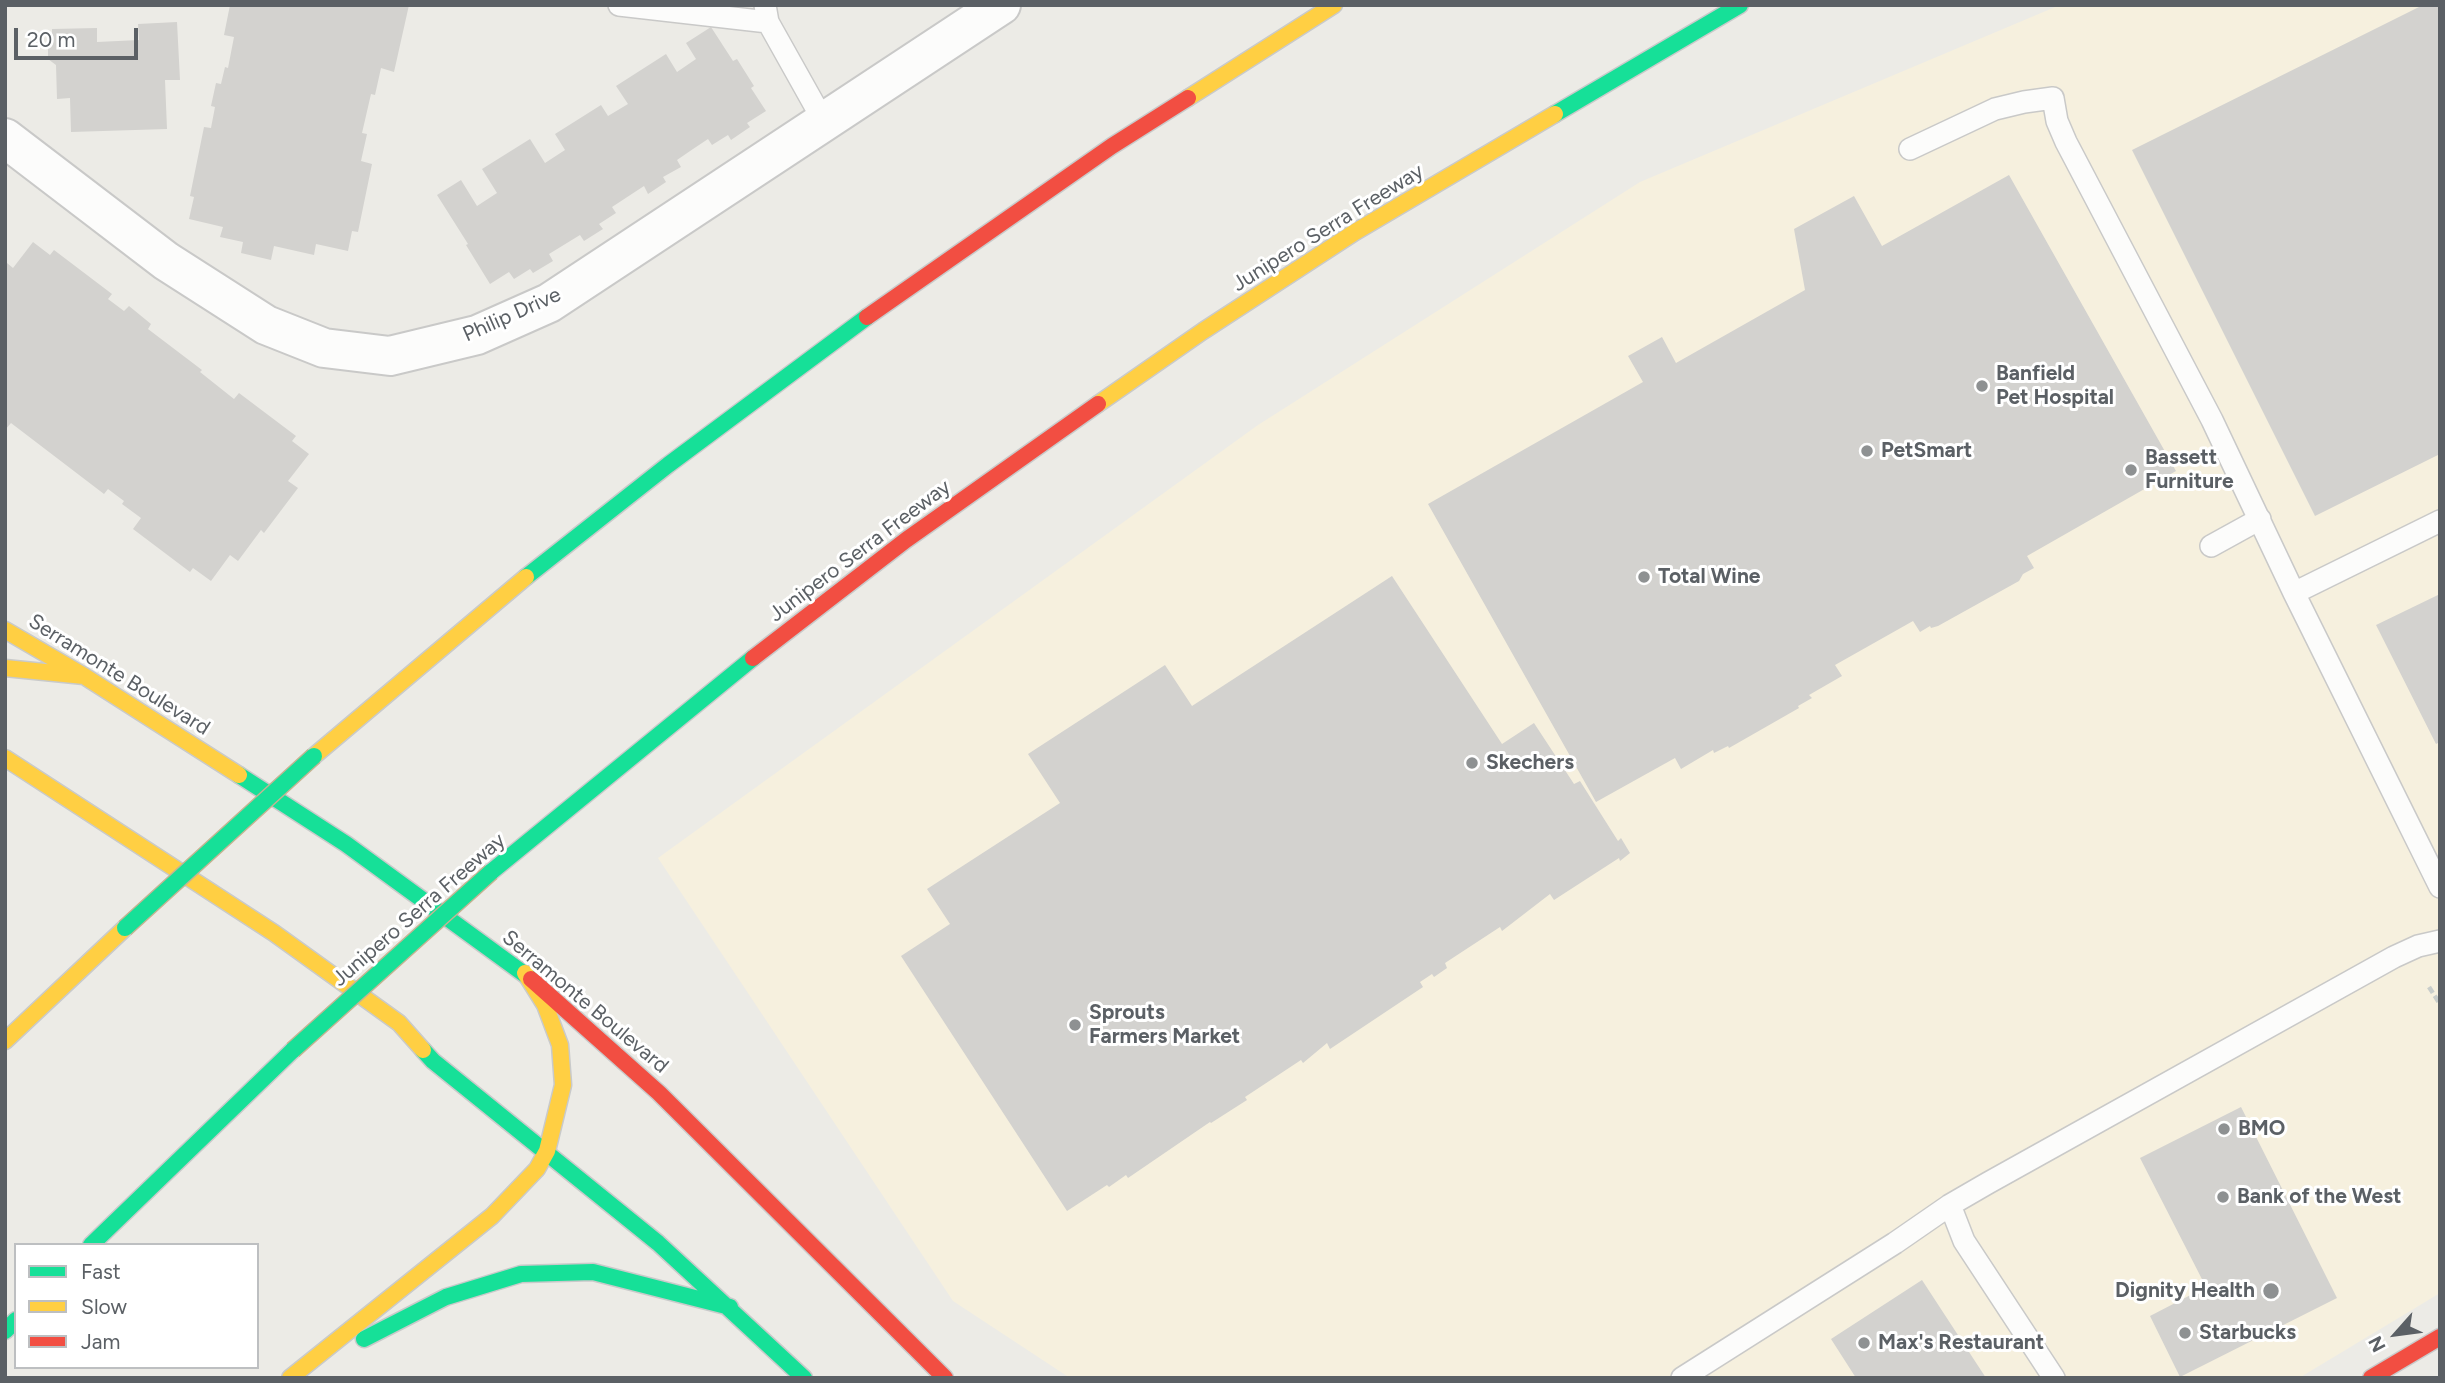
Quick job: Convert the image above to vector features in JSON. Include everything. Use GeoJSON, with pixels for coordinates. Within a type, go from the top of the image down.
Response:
{"type":"FeatureCollection","features":[{"type":"Feature","properties":{"kind":"main road"},"geometry":{"type":"LineString","coordinates":[[5,1041],[314,756],[526,577],[668,465],[961,249],[1112,146],[1334,5]]}},
{"type":"Feature","properties":{"kind":"main road","name":"Junipero Serra Freeway"},"geometry":{"type":"LineString","coordinates":[[93,1243],[293,1050],[491,872],[762,651],[906,540],[1054,433],[1203,331],[1356,232],[1741,5]]}},
{"type":"Feature","properties":{"kind":"main road","name":"Serramonte Boulevard"},"geometry":{"type":"LineString","coordinates":[[5,630],[84,676],[346,844],[524,973],[659,1093],[945,1378]]}},
{"type":"Feature","properties":{"kind":"main road"},"geometry":{"type":"LineString","coordinates":[[5,668],[84,676]]}},
{"type":"Feature","properties":{"kind":"main road"},"geometry":{"type":"LineString","coordinates":[[5,758],[274,933],[400,1023],[433,1061],[649,1235],[804,1378]]}},
{"type":"Feature","properties":{"kind":"main road"},"geometry":{"type":"LineString","coordinates":[[291,1376],[492,1216],[523,1186],[547,1151],[563,1085],[560,1045],[545,1005],[524,973]]}},
{"type":"Feature","properties":{"kind":"main road"},"geometry":{"type":"LineString","coordinates":[[291,1376],[446,1297],[521,1274],[593,1272],[730,1307]]}},
{"type":"Feature","properties":{"kind":"main road"},"geometry":{"type":"LineString","coordinates":[[2371,1378],[2440,1338]]}},
{"type":"Feature","properties":{"kind":"street","name":"Philip Drive"},"geometry":{"type":"LineString","coordinates":[[5,138],[166,261],[265,325],[324,348],[390,356],[477,335],[549,303],[1001,5]]}},
{"type":"Feature","properties":{"kind":"lane"},"geometry":{"type":"LineString","coordinates":[[619,5],[766,14],[824,122]]}},
{"type":"Feature","properties":{"kind":"lane"},"geometry":{"type":"LineString","coordinates":[[1910,149],[1995,109],[2053,98],[2057,121],[2066,142],[2213,420],[2294,593],[2440,887]]}},
{"type":"Feature","properties":{"kind":"lane"},"geometry":{"type":"LineString","coordinates":[[2211,546],[2260,519]]}},
{"type":"Feature","properties":{"kind":"lane"},"geometry":{"type":"LineString","coordinates":[[2294,593],[2440,521]]}},
{"type":"Feature","properties":{"kind":"lane"},"geometry":{"type":"LineString","coordinates":[[1682,1378],[1950,1205],[2395,957],[2418,946],[2440,941]]}},
{"type":"Feature","properties":{"kind":"lane"},"geometry":{"type":"LineString","coordinates":[[1950,1205],[1964,1241],[2054,1378]]}},
{"type":"Feature","properties":{"kind":"path"},"geometry":{"type":"LineString","coordinates":[[2429,987],[2440,1003]]}},
{"type":"Feature","properties":{"kind":"shaded area"},"geometry":{"type":"Polygon","coordinates":[[[2060,5],[2440,5],[2440,1293],[2299,1378],[1070,1378],[953,1301],[658,858],[1258,425],[1640,182],[2060,5]]]}},
{"type":"Feature","properties":{"kind":"building"},"geometry":{"type":"Polygon","coordinates":[[[230,5],[409,5],[394,72],[381,68],[375,95],[371,94],[362,133],[367,134],[361,161],[372,164],[358,232],[352,231],[348,251],[316,244],[314,255],[274,246],[271,260],[241,253],[243,242],[220,237],[223,227],[189,219],[194,197],[190,196],[204,127],[211,128],[215,107],[211,106],[216,83],[221,84],[225,67],[228,68],[234,37],[224,35],[230,5]]]}},
{"type":"Feature","properties":{"kind":"building"},"geometry":{"type":"Polygon","coordinates":[[[2423,5],[2440,5],[2440,454],[2315,516],[2132,150],[2423,5]]]}},
{"type":"Feature","properties":{"kind":"building"},"geometry":{"type":"Polygon","coordinates":[[[177,22],[180,80],[165,80],[167,129],[71,132],[70,98],[57,99],[56,65],[48,59],[48,42],[52,42],[52,29],[97,28],[97,42],[139,40],[138,24],[177,22]]]}},
{"type":"Feature","properties":{"kind":"building"},"geometry":{"type":"Polygon","coordinates":[[[711,27],[733,61],[737,59],[766,111],[747,123],[750,127],[731,140],[728,135],[712,145],[708,139],[677,160],[681,167],[663,177],[666,182],[648,194],[644,186],[612,207],[616,213],[599,224],[603,229],[584,241],[580,235],[549,254],[553,261],[533,273],[530,269],[514,279],[509,272],[490,284],[437,195],[461,180],[477,206],[497,193],[482,169],[530,139],[545,163],[565,150],[555,134],[601,105],[608,116],[628,104],[616,86],[666,54],[677,72],[696,59],[686,43],[711,27]]]}},
{"type":"Feature","properties":{"kind":"building"},"geometry":{"type":"Polygon","coordinates":[[[2009,175],[2176,471],[2027,556],[2034,568],[2023,574],[2019,581],[1938,626],[1930,626],[1920,632],[1913,621],[1835,665],[1842,676],[1809,695],[1812,698],[1798,706],[1799,708],[1729,748],[1728,746],[1714,753],[1713,750],[1681,769],[1675,758],[1596,802],[1428,504],[1643,382],[1628,356],[1662,337],[1676,363],[1805,290],[1794,229],[1854,196],[1882,246],[2009,175]]]}},
{"type":"Feature","properties":{"kind":"building"},"geometry":{"type":"Polygon","coordinates":[[[33,242],[50,255],[54,250],[112,294],[108,299],[124,311],[129,306],[151,324],[148,329],[202,370],[200,372],[234,399],[239,393],[296,436],[292,441],[309,454],[288,481],[298,488],[264,533],[261,530],[238,561],[230,555],[211,581],[193,568],[190,572],[133,529],[141,518],[108,489],[104,494],[11,423],[5,430],[5,264],[13,268],[33,242]]]}},
{"type":"Feature","properties":{"kind":"building"},"geometry":{"type":"Polygon","coordinates":[[[1392,576],[1502,744],[1534,723],[1574,784],[1580,781],[1618,841],[1621,838],[1630,853],[1554,900],[1550,894],[1502,931],[1500,927],[1445,963],[1447,968],[1420,982],[1423,987],[1330,1049],[1327,1043],[1303,1063],[1301,1060],[1245,1097],[1247,1100],[1128,1178],[1126,1175],[1109,1187],[1107,1185],[1067,1211],[901,956],[950,924],[927,889],[1060,803],[1028,754],[1165,665],[1192,706],[1392,576]]]}},
{"type":"Feature","properties":{"kind":"building"},"geometry":{"type":"Polygon","coordinates":[[[2440,594],[2440,742],[2436,744],[2376,625],[2440,594]]]}},
{"type":"Feature","properties":{"kind":"building"},"geometry":{"type":"Polygon","coordinates":[[[2241,1107],[2337,1298],[2180,1377],[2150,1316],[2206,1287],[2140,1158],[2241,1107]]]}},
{"type":"Feature","properties":{"kind":"building"},"geometry":{"type":"Polygon","coordinates":[[[1922,1280],[1986,1378],[1856,1378],[1831,1339],[1922,1280]]]}},
{"type":"Feature","properties":{"kind":"traffic: fast"},"geometry":{"type":"LineString","coordinates":[[1555,114],[1740,5]]}},
{"type":"Feature","properties":{"kind":"traffic: fast"},"geometry":{"type":"LineString","coordinates":[[526,577],[668,465],[867,317]]}},
{"type":"Feature","properties":{"kind":"traffic: fast"},"geometry":{"type":"LineString","coordinates":[[491,872],[753,658]]}},
{"type":"Feature","properties":{"kind":"traffic: fast"},"geometry":{"type":"LineString","coordinates":[[125,928],[314,756]]}},
{"type":"Feature","properties":{"kind":"traffic: fast"},"geometry":{"type":"LineString","coordinates":[[239,775],[346,844],[531,979]]}},
{"type":"Feature","properties":{"kind":"traffic: fast"},"geometry":{"type":"LineString","coordinates":[[293,1050],[491,872]]}},
{"type":"Feature","properties":{"kind":"traffic: fast"},"geometry":{"type":"LineString","coordinates":[[93,1243],[293,1050]]}},
{"type":"Feature","properties":{"kind":"traffic: fast"},"geometry":{"type":"LineString","coordinates":[[423,1050],[433,1061],[658,1243],[804,1378]]}},
{"type":"Feature","properties":{"kind":"traffic: fast"},"geometry":{"type":"LineString","coordinates":[[364,1339],[446,1297],[521,1274],[593,1272],[730,1307]]}},
{"type":"Feature","properties":{"kind":"traffic: fast"},"geometry":{"type":"LineString","coordinates":[[5,1331],[14,1322]]}},
{"type":"Feature","properties":{"kind":"traffic: slow"},"geometry":{"type":"LineString","coordinates":[[1188,98],[1334,5]]}},
{"type":"Feature","properties":{"kind":"traffic: slow"},"geometry":{"type":"LineString","coordinates":[[1098,404],[1203,331],[1355,232],[1555,114]]}},
{"type":"Feature","properties":{"kind":"traffic: slow"},"geometry":{"type":"LineString","coordinates":[[314,756],[526,577]]}},
{"type":"Feature","properties":{"kind":"traffic: slow"},"geometry":{"type":"LineString","coordinates":[[5,630],[84,676],[239,775]]}},
{"type":"Feature","properties":{"kind":"traffic: slow"},"geometry":{"type":"LineString","coordinates":[[5,668],[84,676]]}},
{"type":"Feature","properties":{"kind":"traffic: slow"},"geometry":{"type":"LineString","coordinates":[[5,758],[274,933],[399,1023],[423,1050]]}},
{"type":"Feature","properties":{"kind":"traffic: slow"},"geometry":{"type":"LineString","coordinates":[[5,1041],[125,928]]}},
{"type":"Feature","properties":{"kind":"traffic: slow"},"geometry":{"type":"LineString","coordinates":[[290,1378],[492,1216],[537,1169],[547,1151],[563,1085],[560,1045],[545,1005],[525,973]]}},
{"type":"Feature","properties":{"kind":"traffic: jam"},"geometry":{"type":"LineString","coordinates":[[867,317],[1112,146],[1188,98]]}},
{"type":"Feature","properties":{"kind":"traffic: jam"},"geometry":{"type":"LineString","coordinates":[[753,658],[906,540],[1098,404]]}},
{"type":"Feature","properties":{"kind":"traffic: jam"},"geometry":{"type":"LineString","coordinates":[[531,979],[659,1093],[945,1378]]}},
{"type":"Feature","properties":{"kind":"traffic: jam"},"geometry":{"type":"LineString","coordinates":[[2371,1378],[2440,1337]]}},
{"type":"Feature","properties":{"kind":"place","name":"Banfield Pet Hospital"},"geometry":{"type":"Point","coordinates":[1982,386]}},
{"type":"Feature","properties":{"kind":"place","name":"PetSmart"},"geometry":{"type":"Point","coordinates":[1867,451]}},
{"type":"Feature","properties":{"kind":"place","name":"Bassett Furniture"},"geometry":{"type":"Point","coordinates":[2131,470]}},
{"type":"Feature","properties":{"kind":"place","name":"Total Wine"},"geometry":{"type":"Point","coordinates":[1644,577]}},
{"type":"Feature","properties":{"kind":"place","name":"Skechers"},"geometry":{"type":"Point","coordinates":[1472,763]}},
{"type":"Feature","properties":{"kind":"place","name":"Sprouts Farmers Market"},"geometry":{"type":"Point","coordinates":[1075,1025]}},
{"type":"Feature","properties":{"kind":"place","name":"BMO"},"geometry":{"type":"Point","coordinates":[2224,1129]}},
{"type":"Feature","properties":{"kind":"place","name":"Bank of the West"},"geometry":{"type":"Point","coordinates":[2223,1197]}},
{"type":"Feature","properties":{"kind":"place","name":"Dignity Health"},"geometry":{"type":"Point","coordinates":[2271,1291]}},
{"type":"Feature","properties":{"kind":"place","name":"Starbucks"},"geometry":{"type":"Point","coordinates":[2185,1333]}},
{"type":"Feature","properties":{"kind":"place","name":"Max's Restaurant"},"geometry":{"type":"Point","coordinates":[1864,1343]}}]}
